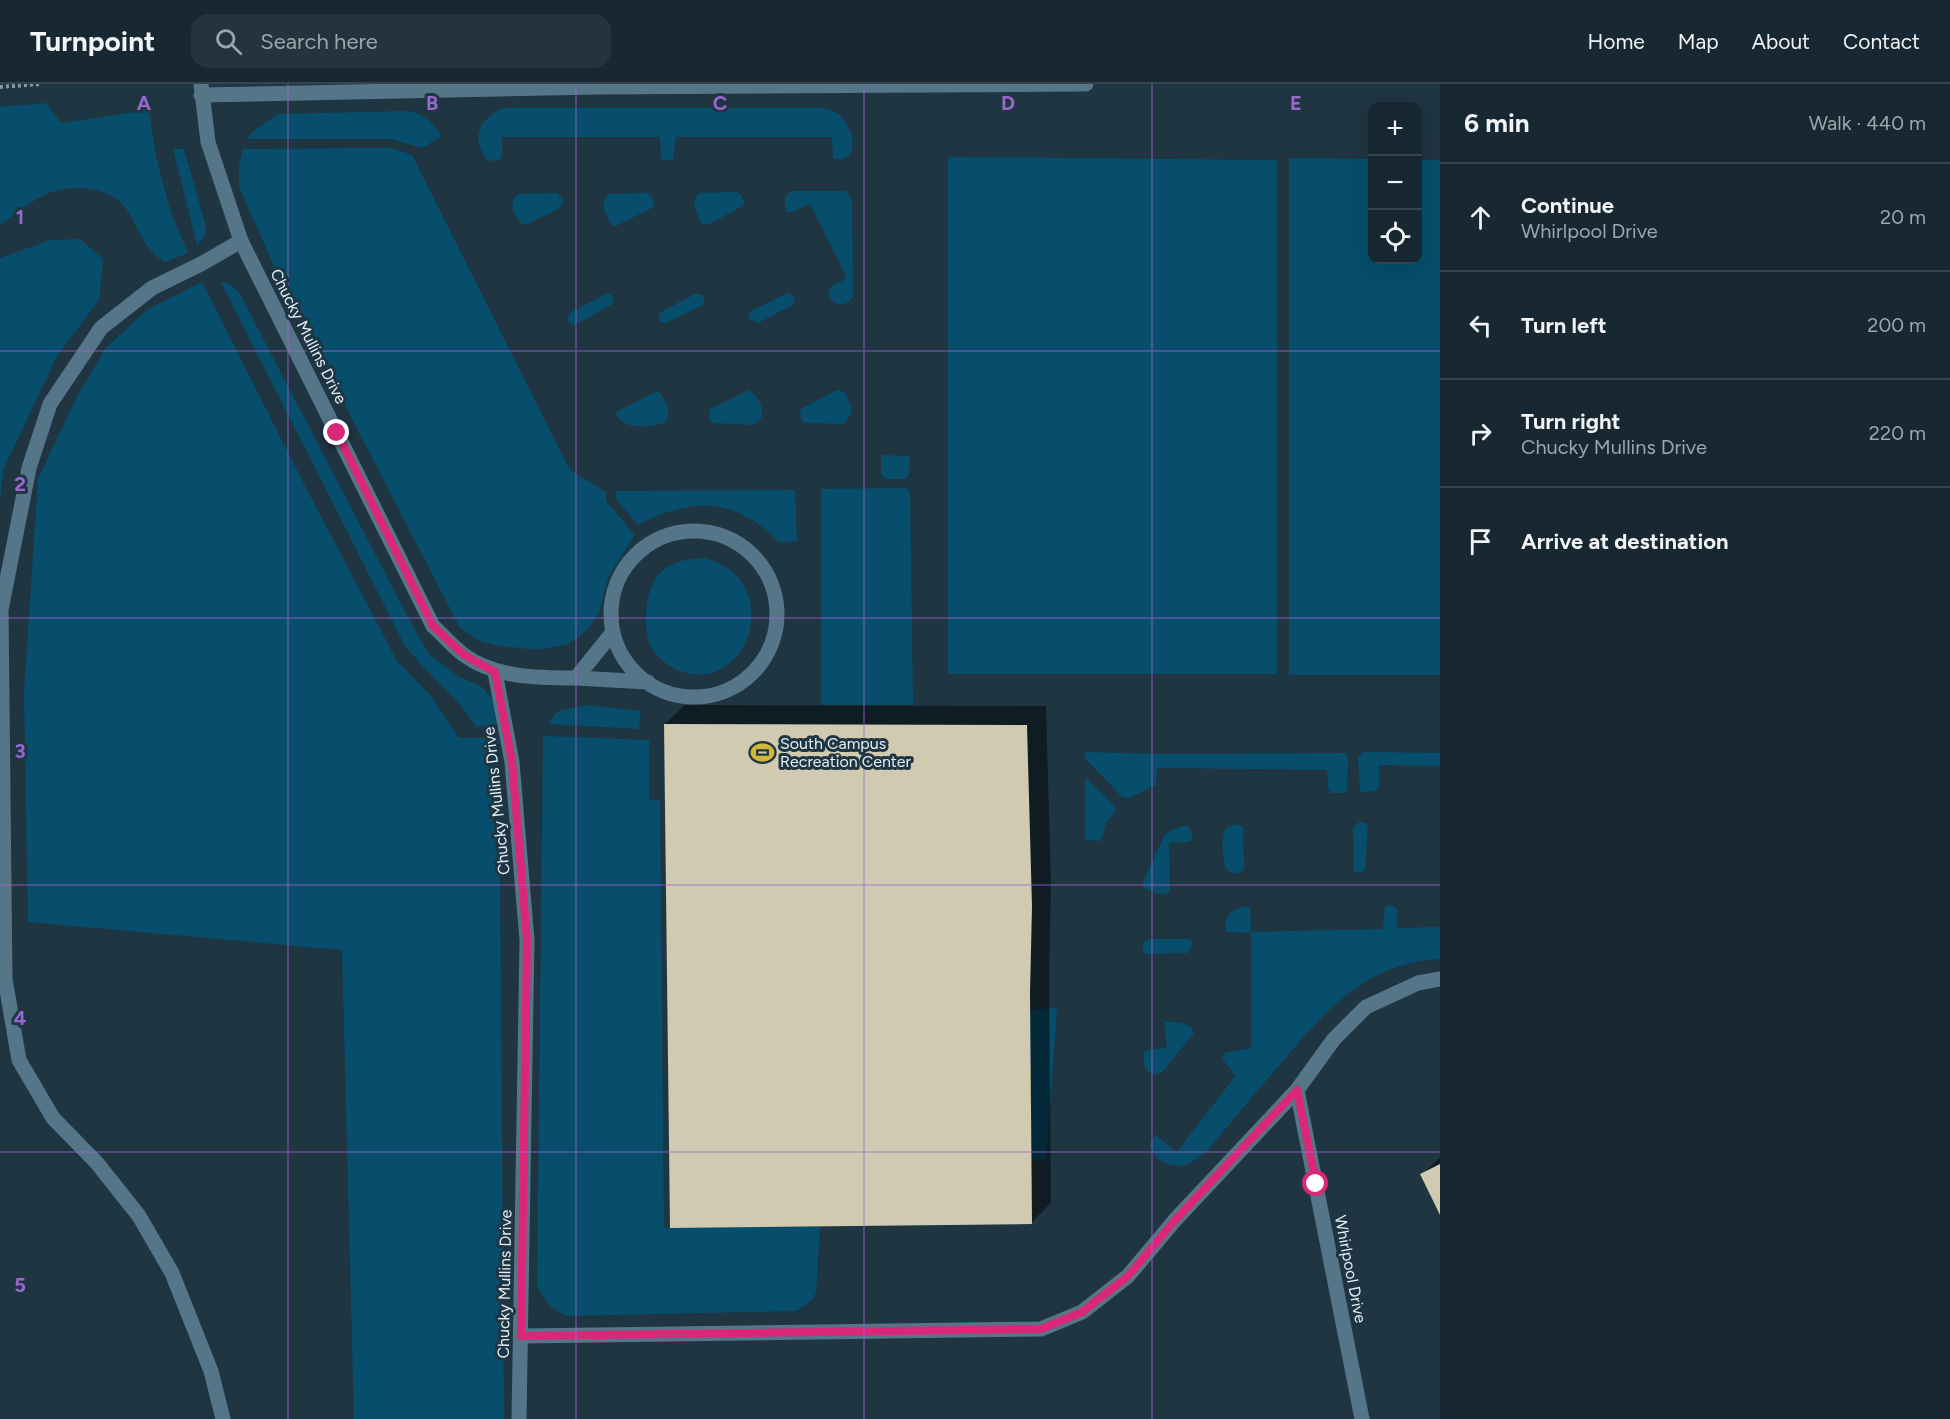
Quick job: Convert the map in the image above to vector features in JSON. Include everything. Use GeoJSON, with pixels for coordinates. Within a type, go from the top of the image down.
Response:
{"type":"FeatureCollection","features":[{"type":"Feature","properties":{"kind":"street"},"geometry":{"type":"LineString","coordinates":[[201,90],[1086,84]]}},
{"type":"Feature","properties":{"kind":"street","name":"Chucky Mullins Drive"},"geometry":{"type":"LineString","coordinates":[[201,90],[208,142],[241,241],[433,626],[464,655],[495,672],[512,762],[527,940],[519,1419]]}},
{"type":"Feature","properties":{"kind":"street"},"geometry":{"type":"LineString","coordinates":[[224,1419],[211,1371],[172,1273],[139,1216],[97,1164],[53,1118],[20,1060],[4,979],[1,610],[29,468],[50,404],[101,328],[152,288],[241,241]]}},
{"type":"Feature","properties":{"kind":"street"},"geometry":{"type":"LineString","coordinates":[[683,531],[710,532],[736,542],[757,560],[772,583],[778,610],[774,637],[763,662],[744,681],[720,693],[692,697],[666,692],[649,682],[642,678],[623,658],[613,632],[611,605],[619,578],[634,555],[656,539],[683,531]]}},
{"type":"Feature","properties":{"kind":"street"},"geometry":{"type":"LineString","coordinates":[[576,678],[613,632]]}},
{"type":"Feature","properties":{"kind":"street"},"geometry":{"type":"LineString","coordinates":[[495,672],[550,678],[649,682]]}},
{"type":"Feature","properties":{"kind":"street"},"geometry":{"type":"LineString","coordinates":[[521,1336],[1041,1329],[1082,1312],[1128,1276],[1175,1220],[1297,1090],[1334,1039],[1366,1007],[1419,983],[1440,979]]}},
{"type":"Feature","properties":{"kind":"street","name":"Whirlpool Drive"},"geometry":{"type":"LineString","coordinates":[[1297,1090],[1362,1419]]}},
{"type":"Feature","properties":{"kind":"path"},"geometry":{"type":"LineString","coordinates":[[0,87],[41,84]]}},
{"type":"Feature","properties":{"kind":"shaded area"},"geometry":{"type":"Polygon","coordinates":[[[46,103],[61,123],[149,110],[156,157],[171,213],[188,253],[165,262],[147,246],[120,202],[101,191],[90,189],[67,188],[47,194],[0,225],[0,107],[46,103]]]}},
{"type":"Feature","properties":{"kind":"shaded area"},"geometry":{"type":"Polygon","coordinates":[[[503,108],[822,108],[840,115],[852,135],[853,147],[846,157],[833,159],[832,137],[676,137],[673,159],[665,161],[661,159],[660,137],[502,137],[500,160],[488,161],[479,145],[479,130],[488,118],[503,108]]]}},
{"type":"Feature","properties":{"kind":"shaded area"},"geometry":{"type":"Polygon","coordinates":[[[408,111],[428,119],[442,136],[422,148],[391,139],[248,139],[252,132],[278,114],[408,111]]]}},
{"type":"Feature","properties":{"kind":"shaded area"},"geometry":{"type":"Polygon","coordinates":[[[391,148],[412,155],[570,470],[606,492],[606,501],[635,535],[608,577],[599,613],[587,630],[568,644],[537,650],[500,646],[479,641],[460,628],[279,277],[239,187],[239,166],[243,149],[391,148]]]}},
{"type":"Feature","properties":{"kind":"shaded area"},"geometry":{"type":"Polygon","coordinates":[[[173,149],[184,149],[206,226],[204,238],[197,245],[173,149]]]}},
{"type":"Feature","properties":{"kind":"shaded area"},"geometry":{"type":"Polygon","coordinates":[[[948,157],[1277,160],[1277,674],[948,674],[948,157]]]}},
{"type":"Feature","properties":{"kind":"shaded area"},"geometry":{"type":"Polygon","coordinates":[[[1289,158],[1368,159],[1368,264],[1422,264],[1422,160],[1440,160],[1440,675],[1289,675],[1289,158]]]}},
{"type":"Feature","properties":{"kind":"shaded area"},"geometry":{"type":"Polygon","coordinates":[[[791,191],[845,191],[852,199],[853,297],[847,303],[838,305],[829,298],[829,290],[847,278],[810,204],[792,212],[787,212],[785,209],[785,197],[791,191]]]}},
{"type":"Feature","properties":{"kind":"shaded area"},"geometry":{"type":"Polygon","coordinates":[[[737,192],[745,202],[743,206],[707,225],[701,223],[694,200],[699,193],[737,192]]]}},
{"type":"Feature","properties":{"kind":"shaded area"},"geometry":{"type":"Polygon","coordinates":[[[557,193],[564,200],[560,208],[525,225],[516,218],[513,211],[513,199],[519,194],[557,193]]]}},
{"type":"Feature","properties":{"kind":"shaded area"},"geometry":{"type":"Polygon","coordinates":[[[647,193],[655,204],[652,208],[616,226],[611,225],[604,209],[604,201],[609,194],[647,193]]]}},
{"type":"Feature","properties":{"kind":"shaded area"},"geometry":{"type":"Polygon","coordinates":[[[80,239],[103,259],[99,300],[57,356],[4,468],[0,499],[0,258],[50,240],[80,239]]]}},
{"type":"Feature","properties":{"kind":"shaded area"},"geometry":{"type":"Polygon","coordinates":[[[202,282],[397,661],[430,695],[459,738],[499,738],[504,1419],[354,1419],[342,950],[28,922],[24,693],[38,479],[77,396],[106,348],[148,309],[202,282]]]}},
{"type":"Feature","properties":{"kind":"shaded area"},"geometry":{"type":"Polygon","coordinates":[[[221,282],[230,284],[240,294],[429,654],[456,675],[482,687],[496,704],[498,724],[476,727],[460,705],[404,644],[221,282]]]}},
{"type":"Feature","properties":{"kind":"shaded area"},"geometry":{"type":"Polygon","coordinates":[[[788,293],[795,296],[793,305],[758,323],[748,319],[751,311],[788,293]]]}},
{"type":"Feature","properties":{"kind":"shaded area"},"geometry":{"type":"Polygon","coordinates":[[[609,294],[614,301],[611,305],[574,325],[568,321],[567,318],[571,312],[609,294]]]}},
{"type":"Feature","properties":{"kind":"shaded area"},"geometry":{"type":"Polygon","coordinates":[[[695,294],[701,294],[705,298],[703,305],[666,323],[660,322],[658,316],[661,312],[695,294]]]}},
{"type":"Feature","properties":{"kind":"shaded area"},"geometry":{"type":"Polygon","coordinates":[[[749,390],[757,398],[762,410],[761,418],[755,424],[713,423],[709,419],[710,409],[749,390]]]}},
{"type":"Feature","properties":{"kind":"shaded area"},"geometry":{"type":"Polygon","coordinates":[[[837,390],[845,392],[852,409],[850,416],[843,424],[804,423],[800,416],[801,409],[837,390]]]}},
{"type":"Feature","properties":{"kind":"shaded area"},"geometry":{"type":"Polygon","coordinates":[[[657,391],[667,406],[668,415],[665,423],[652,426],[631,425],[625,423],[616,414],[620,410],[657,391]]]}},
{"type":"Feature","properties":{"kind":"shaded area"},"geometry":{"type":"Polygon","coordinates":[[[881,455],[910,456],[909,475],[905,479],[885,479],[881,474],[881,455]]]}},
{"type":"Feature","properties":{"kind":"shaded area"},"geometry":{"type":"Polygon","coordinates":[[[906,488],[910,491],[913,705],[821,705],[821,489],[906,488]]]}},
{"type":"Feature","properties":{"kind":"shaded area"},"geometry":{"type":"Polygon","coordinates":[[[795,490],[797,541],[779,542],[763,527],[746,516],[729,509],[712,506],[694,506],[676,510],[638,525],[616,499],[616,491],[795,490]]]}},
{"type":"Feature","properties":{"kind":"shaded area"},"geometry":{"type":"Polygon","coordinates":[[[703,558],[728,569],[744,586],[751,607],[750,628],[742,648],[728,664],[709,673],[686,673],[668,665],[653,650],[647,632],[646,610],[651,588],[661,572],[680,561],[703,558]]]}},
{"type":"Feature","properties":{"kind":"shaded area"},"geometry":{"type":"Polygon","coordinates":[[[586,705],[641,711],[639,729],[548,724],[558,711],[586,705]]]}},
{"type":"Feature","properties":{"kind":"shaded area"},"geometry":{"type":"Polygon","coordinates":[[[543,736],[649,740],[649,799],[660,801],[664,1228],[820,1227],[816,1293],[811,1301],[796,1311],[566,1316],[549,1304],[537,1286],[543,736]]]}},
{"type":"Feature","properties":{"kind":"shaded area"},"geometry":{"type":"Polygon","coordinates":[[[1085,752],[1345,753],[1348,757],[1347,793],[1331,793],[1328,788],[1327,770],[1157,768],[1156,785],[1129,798],[1122,797],[1084,757],[1085,752]]]}},
{"type":"Feature","properties":{"kind":"shaded area"},"geometry":{"type":"Polygon","coordinates":[[[1363,752],[1440,753],[1440,766],[1379,765],[1379,787],[1375,791],[1360,792],[1358,757],[1363,752]]]}},
{"type":"Feature","properties":{"kind":"shaded area"},"geometry":{"type":"Polygon","coordinates":[[[1085,777],[1115,806],[1116,811],[1106,823],[1101,841],[1085,840],[1085,777]]]}},
{"type":"Feature","properties":{"kind":"shaded area"},"geometry":{"type":"Polygon","coordinates":[[[1359,822],[1368,826],[1365,870],[1354,872],[1353,828],[1359,822]]]}},
{"type":"Feature","properties":{"kind":"shaded area"},"geometry":{"type":"Polygon","coordinates":[[[1239,825],[1243,827],[1244,870],[1236,874],[1231,873],[1225,866],[1223,843],[1226,828],[1239,825]]]}},
{"type":"Feature","properties":{"kind":"shaded area"},"geometry":{"type":"Polygon","coordinates":[[[1182,826],[1188,826],[1193,836],[1188,842],[1169,843],[1170,890],[1168,893],[1158,894],[1144,888],[1143,882],[1164,836],[1182,826]]]}},
{"type":"Feature","properties":{"kind":"shaded area"},"geometry":{"type":"Polygon","coordinates":[[[1388,905],[1397,909],[1397,928],[1440,927],[1440,959],[1389,970],[1367,981],[1347,995],[1311,1029],[1209,1149],[1194,1161],[1182,1166],[1175,1166],[1158,1159],[1150,1143],[1155,1135],[1177,1152],[1236,1075],[1223,1060],[1225,1053],[1251,1048],[1251,933],[1226,932],[1226,921],[1230,913],[1239,908],[1250,907],[1251,932],[1383,929],[1385,908],[1388,905]]]}},
{"type":"Feature","properties":{"kind":"shaded area"},"geometry":{"type":"Polygon","coordinates":[[[1148,939],[1189,939],[1192,941],[1192,946],[1188,953],[1145,954],[1143,943],[1148,939]]]}},
{"type":"Feature","properties":{"kind":"shaded area"},"geometry":{"type":"Polygon","coordinates":[[[1057,1008],[1046,1160],[1031,1160],[1030,1010],[1057,1008]]]}},
{"type":"Feature","properties":{"kind":"shaded area"},"geometry":{"type":"Polygon","coordinates":[[[1164,1021],[1186,1024],[1194,1033],[1162,1072],[1153,1075],[1145,1068],[1143,1054],[1147,1050],[1167,1048],[1164,1021]]]}},
{"type":"Feature","properties":{"kind":"building"},"geometry":{"type":"Polygon","coordinates":[[[664,724],[1027,725],[1032,906],[1030,994],[1032,1224],[670,1228],[664,724]]]}},
{"type":"Feature","properties":{"kind":"building"},"geometry":{"type":"Polygon","coordinates":[[[1440,1164],[1440,1215],[1420,1174],[1440,1164]]]}},
{"type":"Feature","properties":{"kind":"place","name":"South Campus Recreation Center"},"geometry":{"type":"Point","coordinates":[762,752]}},
{"type":"Feature","properties":{"kind":"route"},"geometry":{"type":"LineString","coordinates":[[337,433],[433,626],[464,655],[495,672],[512,762],[527,940],[521,1336],[1041,1329],[1082,1312],[1128,1276],[1175,1220],[1297,1090],[1316,1184]]}}]}
